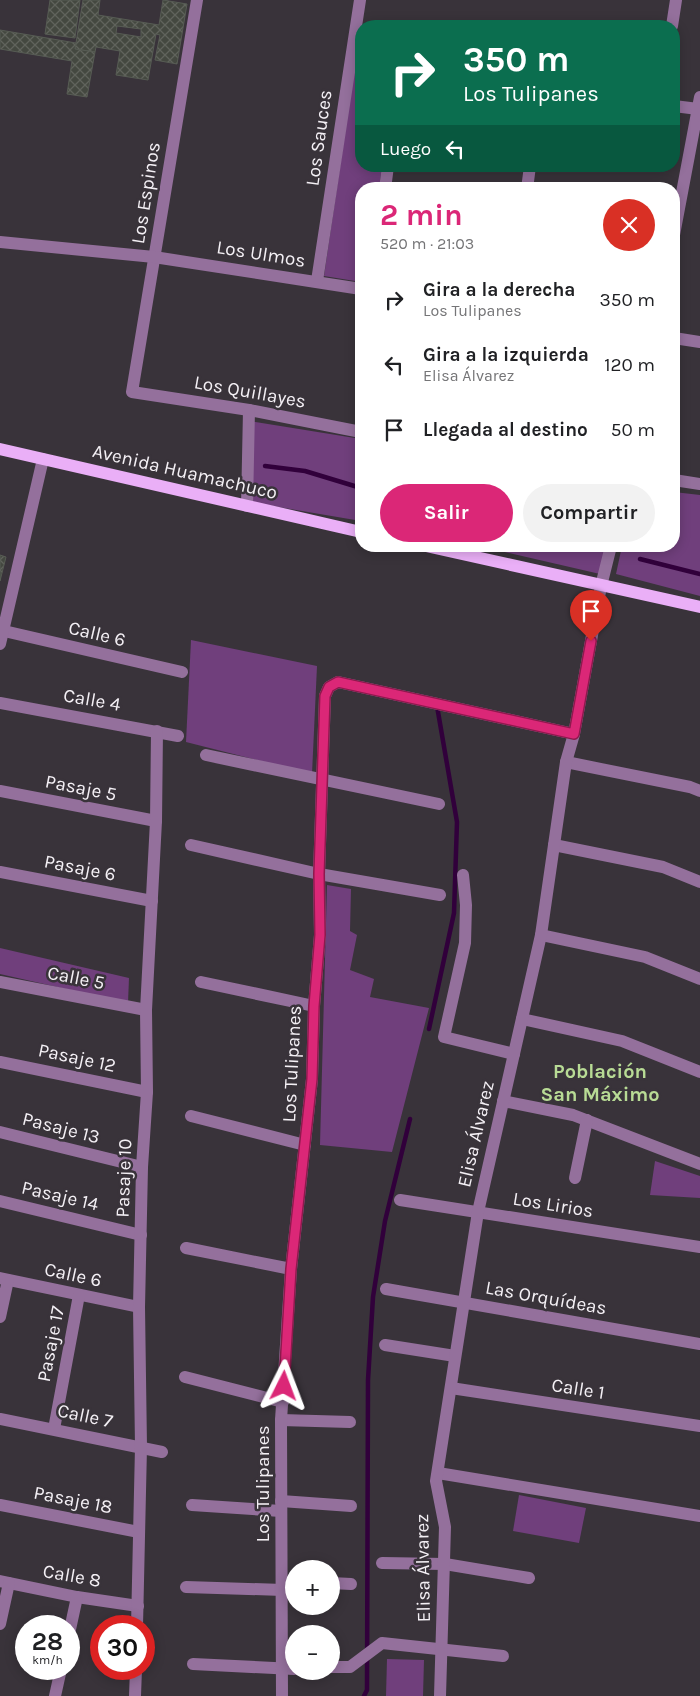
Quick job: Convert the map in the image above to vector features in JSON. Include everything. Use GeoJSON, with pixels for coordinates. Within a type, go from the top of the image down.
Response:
{"type":"FeatureCollection","features":[{"type":"Feature","properties":{"kind":"main road","name":"Avenida Huamachuco"},"geometry":{"type":"LineString","coordinates":[[0,449],[355,531]]}},
{"type":"Feature","properties":{"kind":"main road"},"geometry":{"type":"LineString","coordinates":[[452,552],[700,607]]}},
{"type":"Feature","properties":{"kind":"street","name":"Los Espinos"},"geometry":{"type":"LineString","coordinates":[[132,392],[197,0]]}},
{"type":"Feature","properties":{"kind":"street","name":"Los Sauces"},"geometry":{"type":"LineString","coordinates":[[359,20],[360,0]]}},
{"type":"Feature","properties":{"kind":"street"},"geometry":{"type":"LineString","coordinates":[[673,20],[676,0]]}},
{"type":"Feature","properties":{"kind":"street","name":"Los Sauces"},"geometry":{"type":"LineString","coordinates":[[317,281],[355,65]]}},
{"type":"Feature","properties":{"kind":"street"},"geometry":{"type":"LineString","coordinates":[[680,105],[699,103],[680,203]]}},
{"type":"Feature","properties":{"kind":"street","name":"Los Ulmos"},"geometry":{"type":"LineString","coordinates":[[0,242],[154,257],[355,288]]}},
{"type":"Feature","properties":{"kind":"street"},"geometry":{"type":"LineString","coordinates":[[680,339],[700,342]]}},
{"type":"Feature","properties":{"kind":"street","name":"Los Quillayes"},"geometry":{"type":"LineString","coordinates":[[132,392],[355,429]]}},
{"type":"Feature","properties":{"kind":"street"},"geometry":{"type":"LineString","coordinates":[[247,506],[249,410]]}},
{"type":"Feature","properties":{"kind":"street"},"geometry":{"type":"LineString","coordinates":[[0,644],[43,459]]}},
{"type":"Feature","properties":{"kind":"street"},"geometry":{"type":"LineString","coordinates":[[680,481],[700,484]]}},
{"type":"Feature","properties":{"kind":"street","name":"Elisa Álvarez"},"geometry":{"type":"LineString","coordinates":[[440,1696],[443,1648],[445,1528],[436,1480],[478,1212],[541,935],[566,762],[574,734],[601,586],[610,552]]}},
{"type":"Feature","properties":{"kind":"street","name":"Calle 6"},"geometry":{"type":"LineString","coordinates":[[4,632],[182,672]]}},
{"type":"Feature","properties":{"kind":"street","name":"Los Tulipanes"},"geometry":{"type":"LineString","coordinates":[[285,1569],[281,1506],[281,1420],[291,1269],[312,1079],[314,1006],[320,935],[319,874],[325,696],[329,687],[338,682],[574,734]]}},
{"type":"Feature","properties":{"kind":"street","name":"Calle 4"},"geometry":{"type":"LineString","coordinates":[[0,703],[178,736]]}},
{"type":"Feature","properties":{"kind":"street","name":"Pasaje 10"},"geometry":{"type":"LineString","coordinates":[[138,1615],[141,1447],[139,1307],[142,1167],[147,1092],[146,1010],[156,821],[157,731]]}},
{"type":"Feature","properties":{"kind":"street"},"geometry":{"type":"LineString","coordinates":[[206,754],[439,804]]}},
{"type":"Feature","properties":{"kind":"street"},"geometry":{"type":"LineString","coordinates":[[566,762],[700,791]]}},
{"type":"Feature","properties":{"kind":"street","name":"Pasaje 5"},"geometry":{"type":"LineString","coordinates":[[0,791],[156,821]]}},
{"type":"Feature","properties":{"kind":"street"},"geometry":{"type":"LineString","coordinates":[[191,845],[319,874],[440,895]]}},
{"type":"Feature","properties":{"kind":"street"},"geometry":{"type":"LineString","coordinates":[[554,846],[663,867],[700,882]]}},
{"type":"Feature","properties":{"kind":"street","name":"Pasaje 6"},"geometry":{"type":"LineString","coordinates":[[0,872],[152,901]]}},
{"type":"Feature","properties":{"kind":"street"},"geometry":{"type":"LineString","coordinates":[[463,875],[466,905],[465,943],[444,1037],[514,1054]]}},
{"type":"Feature","properties":{"kind":"street"},"geometry":{"type":"LineString","coordinates":[[541,935],[645,958],[700,979]]}},
{"type":"Feature","properties":{"kind":"street","name":"Calle 5"},"geometry":{"type":"LineString","coordinates":[[0,982],[146,1010]]}},
{"type":"Feature","properties":{"kind":"street"},"geometry":{"type":"LineString","coordinates":[[200,982],[314,1006]]}},
{"type":"Feature","properties":{"kind":"street"},"geometry":{"type":"LineString","coordinates":[[522,1019],[622,1041],[700,1072]]}},
{"type":"Feature","properties":{"kind":"street","name":"Pasaje 12"},"geometry":{"type":"LineString","coordinates":[[0,1062],[147,1092]]}},
{"type":"Feature","properties":{"kind":"street"},"geometry":{"type":"LineString","coordinates":[[503,1101],[573,1115],[700,1164]]}},
{"type":"Feature","properties":{"kind":"street"},"geometry":{"type":"LineString","coordinates":[[191,1116],[305,1145]]}},
{"type":"Feature","properties":{"kind":"street"},"geometry":{"type":"LineString","coordinates":[[575,1178],[587,1120]]}},
{"type":"Feature","properties":{"kind":"street","name":"Pasaje 13"},"geometry":{"type":"LineString","coordinates":[[0,1132],[142,1167]]}},
{"type":"Feature","properties":{"kind":"street","name":"Los Lirios"},"geometry":{"type":"LineString","coordinates":[[400,1200],[700,1247]]}},
{"type":"Feature","properties":{"kind":"street","name":"Pasaje 14"},"geometry":{"type":"LineString","coordinates":[[0,1201],[141,1235]]}},
{"type":"Feature","properties":{"kind":"street"},"geometry":{"type":"LineString","coordinates":[[186,1248],[291,1269]]}},
{"type":"Feature","properties":{"kind":"street"},"geometry":{"type":"LineString","coordinates":[[0,1317],[4,1279]]}},
{"type":"Feature","properties":{"kind":"street","name":"Calle 6"},"geometry":{"type":"LineString","coordinates":[[4,1279],[139,1307]]}},
{"type":"Feature","properties":{"kind":"street","name":"Las Orquídeas"},"geometry":{"type":"LineString","coordinates":[[386,1289],[700,1344]]}},
{"type":"Feature","properties":{"kind":"street","name":"Pasaje 17"},"geometry":{"type":"LineString","coordinates":[[54,1429],[79,1295]]}},
{"type":"Feature","properties":{"kind":"street"},"geometry":{"type":"LineString","coordinates":[[385,1345],[456,1356]]}},
{"type":"Feature","properties":{"kind":"street"},"geometry":{"type":"LineString","coordinates":[[185,1377],[283,1402]]}},
{"type":"Feature","properties":{"kind":"street","name":"Calle 1"},"geometry":{"type":"LineString","coordinates":[[451,1388],[700,1426]]}},
{"type":"Feature","properties":{"kind":"street","name":"Calle 7"},"geometry":{"type":"LineString","coordinates":[[0,1419],[162,1452]]}},
{"type":"Feature","properties":{"kind":"street"},"geometry":{"type":"LineString","coordinates":[[281,1420],[350,1422]]}},
{"type":"Feature","properties":{"kind":"street"},"geometry":{"type":"LineString","coordinates":[[438,1473],[700,1516]]}},
{"type":"Feature","properties":{"kind":"street","name":"Pasaje 18"},"geometry":{"type":"LineString","coordinates":[[0,1505],[139,1532]]}},
{"type":"Feature","properties":{"kind":"street"},"geometry":{"type":"LineString","coordinates":[[192,1505],[351,1506]]}},
{"type":"Feature","properties":{"kind":"street"},"geometry":{"type":"LineString","coordinates":[[382,1563],[445,1564],[529,1578]]}},
{"type":"Feature","properties":{"kind":"street"},"geometry":{"type":"LineString","coordinates":[[0,1624],[5,1582]]}},
{"type":"Feature","properties":{"kind":"street","name":"Calle 8"},"geometry":{"type":"LineString","coordinates":[[5,1582],[77,1597],[138,1606]]}},
{"type":"Feature","properties":{"kind":"street"},"geometry":{"type":"LineString","coordinates":[[340,1583],[351,1584]]}},
{"type":"Feature","properties":{"kind":"street"},"geometry":{"type":"LineString","coordinates":[[186,1587],[285,1585]]}},
{"type":"Feature","properties":{"kind":"street"},"geometry":{"type":"LineString","coordinates":[[73,1615],[77,1597]]}},
{"type":"Feature","properties":{"kind":"street"},"geometry":{"type":"LineString","coordinates":[[340,1667],[350,1667],[382,1643],[443,1648],[503,1656]]}},
{"type":"Feature","properties":{"kind":"street"},"geometry":{"type":"LineString","coordinates":[[193,1664],[285,1669]]}},
{"type":"Feature","properties":{"kind":"street"},"geometry":{"type":"LineString","coordinates":[[55,1696],[59,1680]]}},
{"type":"Feature","properties":{"kind":"street"},"geometry":{"type":"LineString","coordinates":[[135,1696],[136,1680]]}},
{"type":"Feature","properties":{"kind":"street","name":"Los Tulipanes"},"geometry":{"type":"LineString","coordinates":[[282,1696],[286,1680]]}},
{"type":"Feature","properties":{"kind":"shaded area"},"geometry":{"type":"Polygon","coordinates":[[[355,65],[355,172],[381,172],[380,182],[355,182],[355,281],[324,276],[355,65]]]}},
{"type":"Feature","properties":{"kind":"shaded area"},"geometry":{"type":"Polygon","coordinates":[[[249,421],[355,438],[355,520],[249,502],[249,421]]]}},
{"type":"Feature","properties":{"kind":"shaded area"},"geometry":{"type":"Polygon","coordinates":[[[680,493],[700,495],[700,596],[616,574],[621,552],[680,552],[680,493]]]}},
{"type":"Feature","properties":{"kind":"shaded area"},"geometry":{"type":"Polygon","coordinates":[[[505,552],[606,552],[600,574],[505,552]]]}},
{"type":"Feature","properties":{"kind":"shaded area"},"geometry":{"type":"Polygon","coordinates":[[[191,640],[317,666],[312,774],[186,742],[191,640]]]}},
{"type":"Feature","properties":{"kind":"shaded area"},"geometry":{"type":"Polygon","coordinates":[[[327,885],[351,889],[350,931],[357,935],[350,970],[374,979],[370,997],[429,1008],[392,1152],[320,1145],[327,885]]]}},
{"type":"Feature","properties":{"kind":"shaded area"},"geometry":{"type":"Polygon","coordinates":[[[0,948],[129,978],[128,1003],[0,974],[0,948]]]}},
{"type":"Feature","properties":{"kind":"shaded area"},"geometry":{"type":"Polygon","coordinates":[[[655,1161],[700,1176],[700,1198],[650,1195],[655,1161]]]}},
{"type":"Feature","properties":{"kind":"shaded area"},"geometry":{"type":"Polygon","coordinates":[[[519,1495],[586,1508],[579,1543],[513,1531],[519,1495]]]}},
{"type":"Feature","properties":{"kind":"shaded area"},"geometry":{"type":"Polygon","coordinates":[[[387,1659],[424,1660],[423,1696],[386,1696],[387,1659]]]}},
{"type":"Feature","properties":{"kind":"building"},"geometry":{"type":"Polygon","coordinates":[[[50,0],[80,0],[75,38],[45,34],[50,0]]]}},
{"type":"Feature","properties":{"kind":"building"},"geometry":{"type":"Polygon","coordinates":[[[83,0],[100,0],[98,15],[159,25],[163,0],[187,4],[177,64],[155,60],[160,35],[156,34],[148,80],[116,75],[120,51],[96,47],[95,52],[75,49],[83,0]],[[117,26],[116,33],[141,37],[141,29],[117,26]]]}},
{"type":"Feature","properties":{"kind":"building"},"geometry":{"type":"Polygon","coordinates":[[[0,30],[76,43],[75,49],[95,52],[87,97],[67,94],[72,61],[0,49],[0,30]]]}},
{"type":"Feature","properties":{"kind":"building"},"geometry":{"type":"Polygon","coordinates":[[[0,555],[6,557],[0,581],[0,555]]]}},
{"type":"Feature","properties":{"kind":"waterway"},"geometry":{"type":"LineString","coordinates":[[265,466],[305,471],[355,486]]}},
{"type":"Feature","properties":{"kind":"waterway"},"geometry":{"type":"LineString","coordinates":[[640,559],[700,574]]}},
{"type":"Feature","properties":{"kind":"waterway"},"geometry":{"type":"LineString","coordinates":[[429,1029],[454,913],[457,822],[437,706]]}},
{"type":"Feature","properties":{"kind":"waterway"},"geometry":{"type":"LineString","coordinates":[[364,1696],[367,1690],[368,1380],[373,1297],[385,1221],[410,1119]]}},
{"type":"Feature","properties":{"kind":"district","name":"Población San Máximo"},"geometry":{"type":"Point","coordinates":[600,1082]}},
{"type":"Feature","properties":{"kind":"route"},"geometry":{"type":"LineString","coordinates":[[284,1386],[291,1269],[312,1079],[314,1006],[320,935],[319,874],[325,696],[329,687],[338,682],[436,702],[574,734],[591,641]]}}]}
